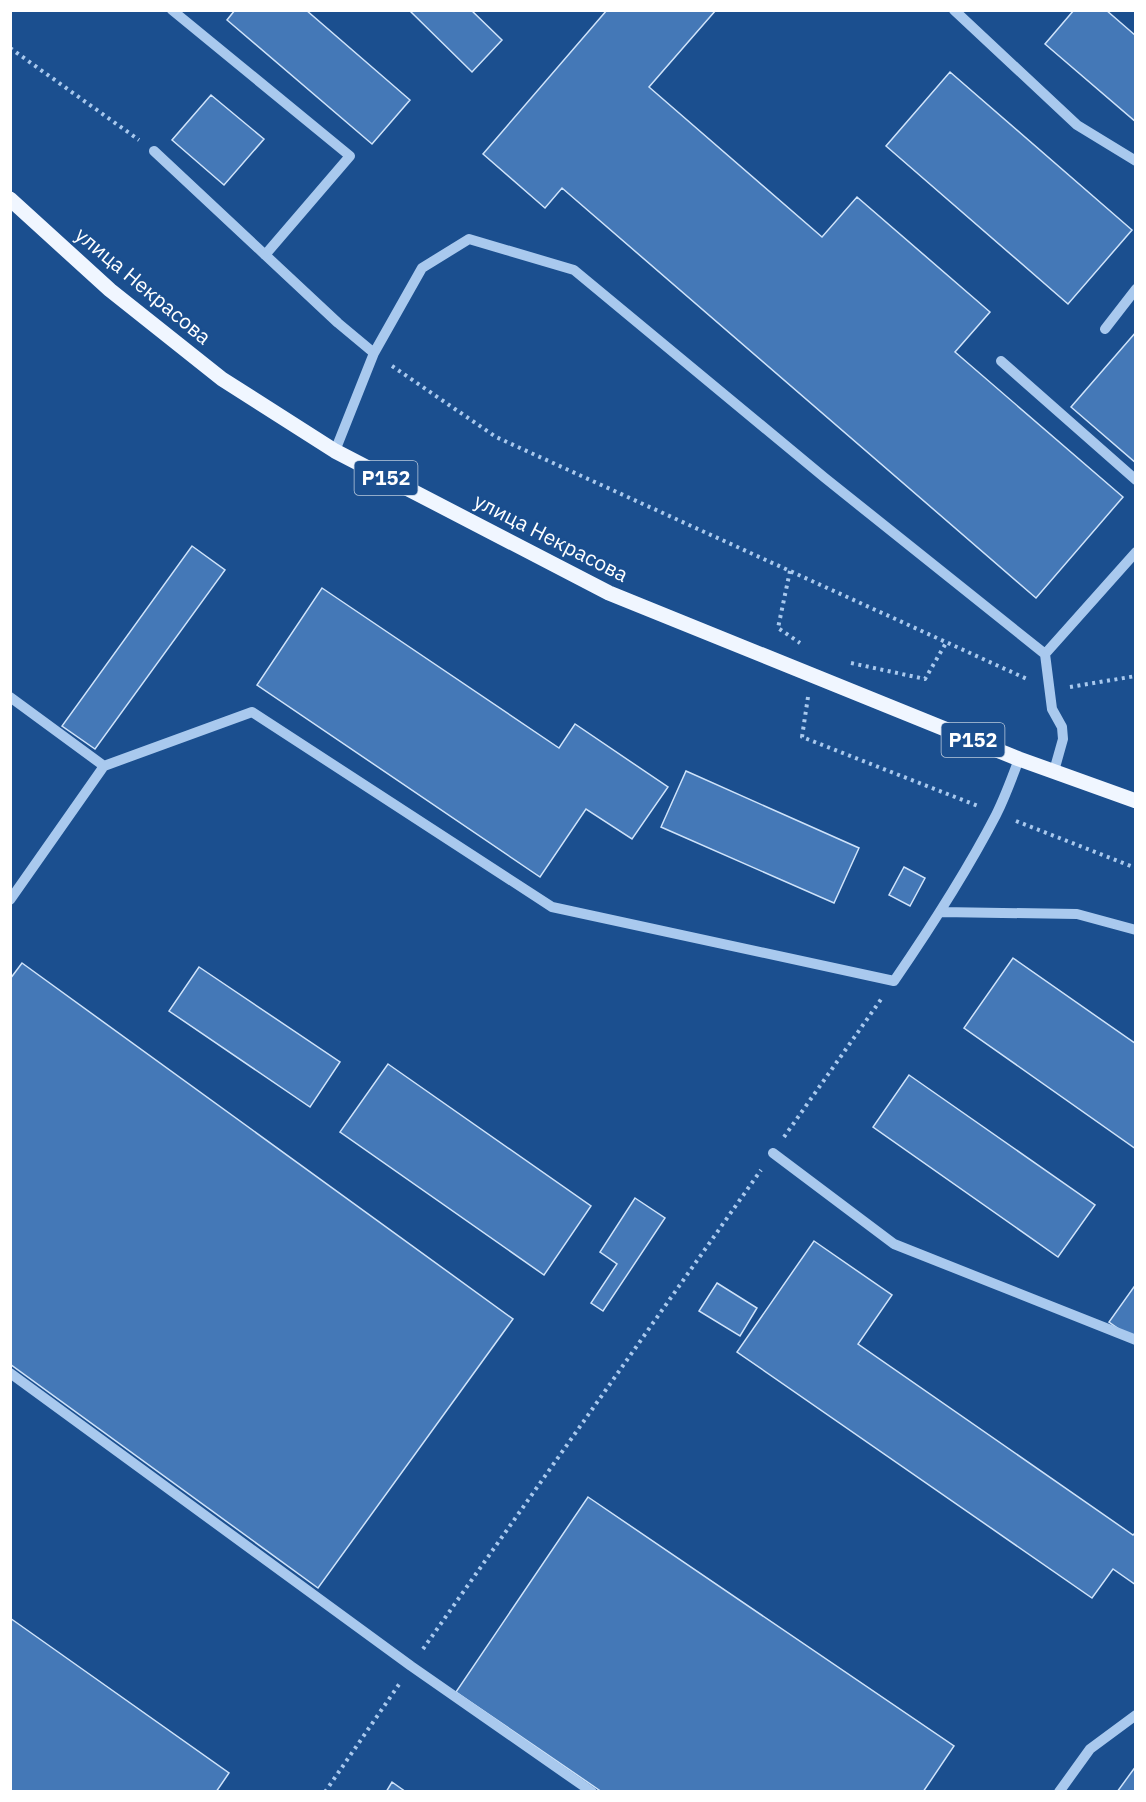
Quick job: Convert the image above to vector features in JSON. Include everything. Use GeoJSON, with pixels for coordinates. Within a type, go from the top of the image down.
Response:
{"type":"FeatureCollection","features":[{"type":"Feature","properties":{"kind":"main road","name":"улица Некрасова"},"geometry":{"type":"LineString","coordinates":[[10,200],[110,290],[222,380],[335,451],[609,592],[1019,759],[1136,801]]}},
{"type":"Feature","properties":{"kind":"lane"},"geometry":{"type":"LineString","coordinates":[[172,10],[350,156],[265,255]]}},
{"type":"Feature","properties":{"kind":"lane"},"geometry":{"type":"LineString","coordinates":[[954,10],[1077,125],[1136,161]]}},
{"type":"Feature","properties":{"kind":"lane"},"geometry":{"type":"LineString","coordinates":[[154,151],[338,323],[374,353]]}},
{"type":"Feature","properties":{"kind":"lane"},"geometry":{"type":"LineString","coordinates":[[335,451],[374,353],[422,268],[468,240],[574,270],[825,478],[1045,654],[1052,709],[1062,727],[1063,739],[1054,771]]}},
{"type":"Feature","properties":{"kind":"lane"},"geometry":{"type":"LineString","coordinates":[[1105,329],[1136,289]]}},
{"type":"Feature","properties":{"kind":"lane"},"geometry":{"type":"LineString","coordinates":[[1001,361],[1136,480]]}},
{"type":"Feature","properties":{"kind":"lane"},"geometry":{"type":"LineString","coordinates":[[1045,654],[1136,552]]}},
{"type":"Feature","properties":{"kind":"lane"},"geometry":{"type":"LineString","coordinates":[[10,697],[104,766]]}},
{"type":"Feature","properties":{"kind":"lane"},"geometry":{"type":"LineString","coordinates":[[10,900],[104,766],[252,712],[552,907],[894,981],[941,912],[997,813],[1019,759]]}},
{"type":"Feature","properties":{"kind":"lane"},"geometry":{"type":"LineString","coordinates":[[941,912],[1077,914],[1136,930]]}},
{"type":"Feature","properties":{"kind":"lane"},"geometry":{"type":"LineString","coordinates":[[773,1153],[894,1244],[1136,1340]]}},
{"type":"Feature","properties":{"kind":"lane"},"geometry":{"type":"LineString","coordinates":[[10,1373],[411,1666],[592,1791]]}},
{"type":"Feature","properties":{"kind":"lane"},"geometry":{"type":"LineString","coordinates":[[1059,1791],[1090,1749],[1136,1715]]}},
{"type":"Feature","properties":{"kind":"path"},"geometry":{"type":"LineString","coordinates":[[10,48],[154,151]]}},
{"type":"Feature","properties":{"kind":"path"},"geometry":{"type":"LineString","coordinates":[[374,353],[496,437],[1050,690],[1136,676]]}},
{"type":"Feature","properties":{"kind":"path"},"geometry":{"type":"LineString","coordinates":[[844,662],[925,679],[946,643]]}},
{"type":"Feature","properties":{"kind":"path"},"geometry":{"type":"LineString","coordinates":[[802,737],[1136,868]]}},
{"type":"Feature","properties":{"kind":"path"},"geometry":{"type":"LineString","coordinates":[[325,1791],[894,981]]}},
{"type":"Feature","properties":{"kind":"building"},"geometry":{"type":"Polygon","coordinates":[[[235,10],[306,10],[410,100],[372,144],[227,20],[235,10]]]}},
{"type":"Feature","properties":{"kind":"building"},"geometry":{"type":"Polygon","coordinates":[[[409,10],[471,10],[502,40],[472,72],[409,10]]]}},
{"type":"Feature","properties":{"kind":"building"},"geometry":{"type":"Polygon","coordinates":[[[607,10],[716,10],[649,87],[822,237],[857,197],[990,312],[955,352],[1123,497],[1036,598],[562,188],[545,208],[483,154],[607,10]]]}},
{"type":"Feature","properties":{"kind":"building"},"geometry":{"type":"Polygon","coordinates":[[[1074,10],[1106,10],[1136,36],[1136,122],[1045,44],[1074,10]]]}},
{"type":"Feature","properties":{"kind":"building"},"geometry":{"type":"Polygon","coordinates":[[[950,72],[1132,230],[1068,304],[886,146],[950,72]]]}},
{"type":"Feature","properties":{"kind":"building"},"geometry":{"type":"Polygon","coordinates":[[[211,95],[264,139],[224,185],[172,140],[211,95]]]}},
{"type":"Feature","properties":{"kind":"building"},"geometry":{"type":"Polygon","coordinates":[[[1136,332],[1136,463],[1071,407],[1136,332]]]}},
{"type":"Feature","properties":{"kind":"building"},"geometry":{"type":"Polygon","coordinates":[[[192,546],[225,570],[95,749],[62,726],[192,546]]]}},
{"type":"Feature","properties":{"kind":"building"},"geometry":{"type":"Polygon","coordinates":[[[322,588],[559,748],[575,724],[668,787],[632,839],[586,809],[540,877],[257,685],[322,588]]]}},
{"type":"Feature","properties":{"kind":"building"},"geometry":{"type":"Polygon","coordinates":[[[686,771],[859,848],[834,903],[661,827],[686,771]]]}},
{"type":"Feature","properties":{"kind":"building"},"geometry":{"type":"Polygon","coordinates":[[[904,867],[925,878],[910,906],[889,895],[904,867]]]}},
{"type":"Feature","properties":{"kind":"building"},"geometry":{"type":"Polygon","coordinates":[[[1013,958],[1136,1044],[1136,1149],[964,1028],[1013,958]]]}},
{"type":"Feature","properties":{"kind":"building"},"geometry":{"type":"Polygon","coordinates":[[[22,963],[513,1319],[318,1588],[10,1364],[10,979],[22,963]]]}},
{"type":"Feature","properties":{"kind":"building"},"geometry":{"type":"Polygon","coordinates":[[[199,967],[340,1062],[310,1107],[169,1011],[199,967]]]}},
{"type":"Feature","properties":{"kind":"building"},"geometry":{"type":"Polygon","coordinates":[[[388,1064],[591,1206],[544,1275],[340,1132],[388,1064]]]}},
{"type":"Feature","properties":{"kind":"building"},"geometry":{"type":"Polygon","coordinates":[[[909,1075],[1095,1205],[1058,1257],[873,1127],[909,1075]]]}},
{"type":"Feature","properties":{"kind":"building"},"geometry":{"type":"Polygon","coordinates":[[[635,1198],[665,1218],[603,1311],[591,1303],[617,1264],[600,1252],[635,1198]]]}},
{"type":"Feature","properties":{"kind":"building"},"geometry":{"type":"Polygon","coordinates":[[[814,1241],[892,1295],[858,1344],[1133,1535],[1136,1532],[1136,1585],[1113,1569],[1092,1598],[737,1352],[814,1241]]]}},
{"type":"Feature","properties":{"kind":"building"},"geometry":{"type":"Polygon","coordinates":[[[717,1283],[757,1308],[740,1336],[699,1311],[717,1283]]]}},
{"type":"Feature","properties":{"kind":"building"},"geometry":{"type":"Polygon","coordinates":[[[1136,1284],[1136,1341],[1109,1322],[1136,1284]]]}},
{"type":"Feature","properties":{"kind":"building"},"geometry":{"type":"Polygon","coordinates":[[[588,1497],[954,1746],[923,1792],[602,1792],[456,1692],[588,1497]]]}},
{"type":"Feature","properties":{"kind":"building"},"geometry":{"type":"Polygon","coordinates":[[[10,1618],[229,1773],[216,1792],[10,1792],[10,1618]]]}},
{"type":"Feature","properties":{"kind":"building"},"geometry":{"type":"Polygon","coordinates":[[[1136,1766],[1136,1792],[1117,1792],[1136,1766]]]}},
{"type":"Feature","properties":{"kind":"building"},"geometry":{"type":"Polygon","coordinates":[[[392,1782],[406,1792],[386,1792],[392,1782]]]}}]}
